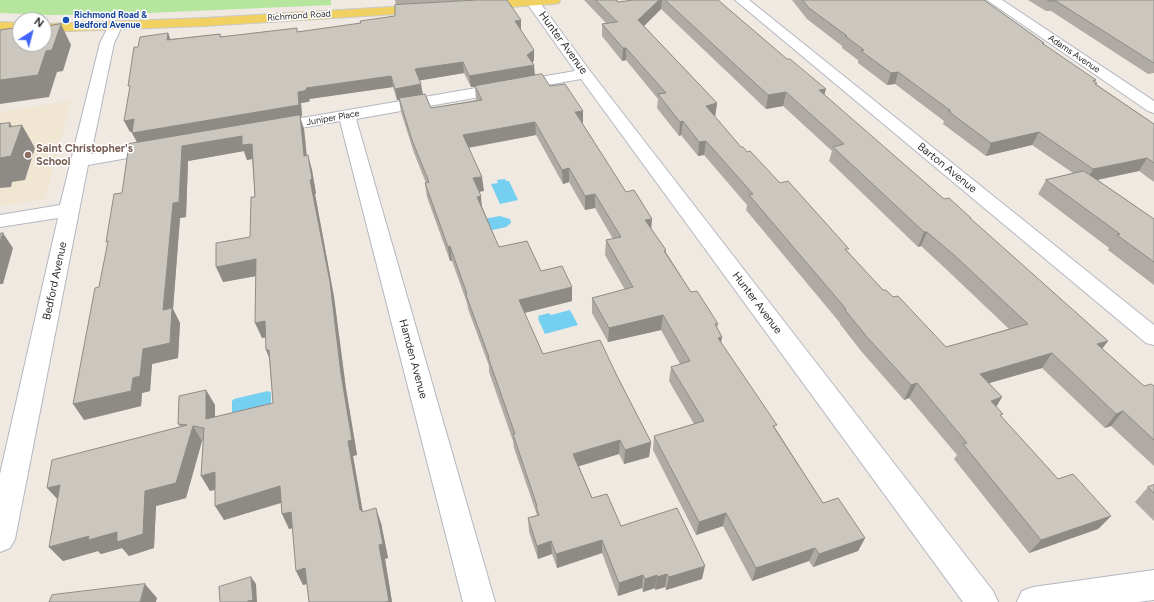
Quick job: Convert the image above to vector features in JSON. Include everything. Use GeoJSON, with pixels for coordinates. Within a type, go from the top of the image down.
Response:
{"type":"FeatureCollection","features":[{"type":"Feature","properties":{"kind":"main road"},"geometry":{"type":"LineString","coordinates":[[467,6],[544,1]]}},
{"type":"Feature","properties":{"kind":"main road","name":"Richmond Road"},"geometry":{"type":"LineString","coordinates":[[52,28],[204,22],[435,8]]}},
{"type":"Feature","properties":{"kind":"main road"},"geometry":{"type":"LineString","coordinates":[[0,26],[12,27]]}},
{"type":"Feature","properties":{"kind":"street","name":"Barton Avenue"},"geometry":{"type":"LineString","coordinates":[[741,0],[1154,337]]}},
{"type":"Feature","properties":{"kind":"street","name":"Adams Avenue"},"geometry":{"type":"LineString","coordinates":[[993,0],[1154,108]]}},
{"type":"Feature","properties":{"kind":"street","name":"Hunter Avenue"},"geometry":{"type":"LineString","coordinates":[[544,1],[585,74],[982,602]]}},
{"type":"Feature","properties":{"kind":"street","name":"Bedford Avenue"},"geometry":{"type":"LineString","coordinates":[[0,539],[69,210],[107,43],[115,26]]}},
{"type":"Feature","properties":{"kind":"street","name":"Juniper Place"},"geometry":{"type":"LineString","coordinates":[[260,130],[585,74]]}},
{"type":"Feature","properties":{"kind":"street","name":"Hamden Avenue"},"geometry":{"type":"LineString","coordinates":[[347,115],[479,602]]}},
{"type":"Feature","properties":{"kind":"street"},"geometry":{"type":"LineString","coordinates":[[81,161],[174,145]]}},
{"type":"Feature","properties":{"kind":"street"},"geometry":{"type":"LineString","coordinates":[[0,221],[69,210]]}},
{"type":"Feature","properties":{"kind":"street"},"geometry":{"type":"LineString","coordinates":[[1033,602],[1154,585]]}},
{"type":"Feature","properties":{"kind":"shaded area","name":"Saint Christopher's School"},"geometry":{"type":"Polygon","coordinates":[[[71,101],[45,199],[0,206],[0,112],[71,101]]]}},
{"type":"Feature","properties":{"kind":"green space"},"geometry":{"type":"Polygon","coordinates":[[[0,0],[331,0],[331,5],[124,14],[52,15],[52,12],[0,13],[0,0]]]}},
{"type":"Feature","properties":{"kind":"water"},"geometry":{"type":"Polygon","coordinates":[[[505,179],[506,181],[509,181],[518,200],[500,204],[491,184],[498,183],[497,180],[505,179]]]}},
{"type":"Feature","properties":{"kind":"water"},"geometry":{"type":"Polygon","coordinates":[[[500,216],[510,219],[511,223],[506,227],[488,231],[483,219],[500,216]]]}},
{"type":"Feature","properties":{"kind":"water"},"geometry":{"type":"Polygon","coordinates":[[[570,310],[578,325],[545,334],[538,316],[549,313],[551,315],[570,310]]]}},
{"type":"Feature","properties":{"kind":"water"},"geometry":{"type":"Polygon","coordinates":[[[268,391],[271,393],[271,403],[269,405],[232,412],[232,401],[234,399],[268,391]]]}},
{"type":"Feature","properties":{"kind":"building"},"geometry":{"type":"Polygon","coordinates":[[[478,0],[507,0],[521,20],[515,21],[534,50],[527,55],[534,65],[469,76],[463,62],[415,69],[421,84],[395,89],[391,76],[306,88],[307,89],[304,91],[298,92],[299,105],[132,133],[134,119],[124,121],[130,86],[128,86],[134,47],[138,47],[140,37],[168,33],[167,40],[220,34],[220,37],[297,28],[297,32],[361,23],[360,21],[395,16],[395,5],[478,0]]]}},
{"type":"Feature","properties":{"kind":"building"},"geometry":{"type":"Polygon","coordinates":[[[596,0],[617,0],[617,2],[659,0],[638,20],[717,103],[706,106],[741,147],[743,147],[747,152],[750,151],[780,183],[788,181],[849,249],[845,249],[883,290],[886,290],[893,297],[898,296],[946,347],[1028,324],[954,255],[927,232],[924,232],[833,147],[844,144],[786,92],[768,95],[665,0],[718,0],[787,59],[790,59],[826,89],[819,90],[944,199],[949,198],[1108,341],[1097,344],[1144,386],[1151,384],[1154,386],[1154,440],[1123,411],[1116,414],[1052,353],[980,374],[1002,397],[991,401],[1003,414],[1000,415],[1058,479],[1073,474],[1111,516],[1041,540],[963,444],[967,443],[917,383],[911,385],[867,337],[845,310],[846,309],[749,195],[753,194],[706,141],[699,142],[683,121],[680,122],[658,94],[666,93],[626,48],[623,48],[602,24],[617,22],[596,0]]]}},
{"type":"Feature","properties":{"kind":"building"},"geometry":{"type":"Polygon","coordinates":[[[803,0],[984,0],[1044,43],[1042,43],[1096,80],[1093,81],[1097,83],[1095,84],[1154,124],[1154,163],[1147,158],[1093,169],[1039,132],[991,143],[898,72],[891,73],[861,51],[864,50],[809,8],[803,0]]]}},
{"type":"Feature","properties":{"kind":"building"},"geometry":{"type":"Polygon","coordinates":[[[1048,0],[1154,0],[1154,63],[1056,1],[1048,0]]]}},
{"type":"Feature","properties":{"kind":"building"},"geometry":{"type":"Polygon","coordinates":[[[61,24],[52,50],[52,26],[61,24]]]}},
{"type":"Feature","properties":{"kind":"building"},"geometry":{"type":"Polygon","coordinates":[[[12,28],[12,52],[46,52],[38,75],[0,80],[0,30],[12,28]]]}},
{"type":"Feature","properties":{"kind":"building"},"geometry":{"type":"Polygon","coordinates":[[[542,74],[550,86],[565,84],[583,111],[575,112],[626,192],[634,190],[652,219],[645,220],[666,250],[664,251],[691,292],[697,291],[718,324],[715,324],[722,337],[718,338],[777,425],[773,426],[823,503],[838,498],[865,538],[819,554],[815,548],[756,568],[726,513],[699,522],[654,436],[704,421],[671,367],[690,361],[663,315],[609,328],[592,298],[633,287],[606,240],[621,237],[595,194],[585,196],[569,168],[562,170],[535,122],[463,135],[482,177],[473,178],[481,196],[477,197],[499,247],[527,241],[541,271],[562,266],[572,287],[519,300],[543,354],[600,340],[651,442],[625,450],[620,440],[573,454],[592,498],[607,494],[621,526],[677,508],[705,566],[669,577],[667,574],[657,577],[657,575],[645,579],[643,575],[619,583],[602,540],[556,554],[551,541],[537,546],[528,518],[539,515],[513,434],[515,434],[450,246],[448,247],[425,183],[429,182],[412,140],[399,98],[425,94],[431,108],[482,100],[475,86],[542,74]]]}},
{"type":"Feature","properties":{"kind":"building"},"geometry":{"type":"Polygon","coordinates":[[[300,115],[304,156],[308,155],[312,179],[310,180],[330,282],[341,374],[352,440],[348,441],[360,510],[362,510],[362,512],[376,508],[383,544],[379,545],[389,601],[309,602],[305,568],[296,571],[291,512],[282,514],[280,486],[215,506],[215,472],[201,476],[204,428],[193,426],[176,483],[145,491],[143,534],[117,542],[117,532],[88,540],[89,536],[49,547],[60,485],[47,488],[52,460],[187,425],[178,424],[179,396],[206,390],[206,419],[273,403],[269,350],[266,350],[265,321],[255,323],[256,259],[216,267],[216,243],[250,237],[251,197],[255,197],[252,144],[242,145],[242,136],[182,146],[179,202],[173,203],[163,310],[172,308],[170,343],[143,349],[140,376],[133,378],[131,391],[73,404],[95,288],[99,287],[108,241],[106,242],[114,194],[122,193],[129,144],[300,115]]]}},
{"type":"Feature","properties":{"kind":"building"},"geometry":{"type":"Polygon","coordinates":[[[10,123],[9,127],[22,125],[11,156],[0,158],[0,124],[10,123]]]}},
{"type":"Feature","properties":{"kind":"building"},"geometry":{"type":"Polygon","coordinates":[[[1084,171],[1154,219],[1154,262],[1117,235],[1120,234],[1046,180],[1084,171]]]}},
{"type":"Feature","properties":{"kind":"building"},"geometry":{"type":"Polygon","coordinates":[[[3,233],[0,242],[0,234],[3,233]]]}},
{"type":"Feature","properties":{"kind":"building"},"geometry":{"type":"Polygon","coordinates":[[[1154,485],[1154,493],[1148,487],[1154,485]]]}},
{"type":"Feature","properties":{"kind":"building"},"geometry":{"type":"Polygon","coordinates":[[[251,577],[253,600],[248,602],[220,602],[219,587],[251,577]]]}},
{"type":"Feature","properties":{"kind":"building"},"geometry":{"type":"Polygon","coordinates":[[[145,584],[140,602],[49,602],[52,595],[145,584]]]}},
{"type":"Feature","properties":{"kind":"place","name":"Richmond Road & Bedford Avenue"},"geometry":{"type":"Point","coordinates":[66,20]}},
{"type":"Feature","properties":{"kind":"place","name":"Saint Christopher's School"},"geometry":{"type":"Point","coordinates":[28,155]}}]}
